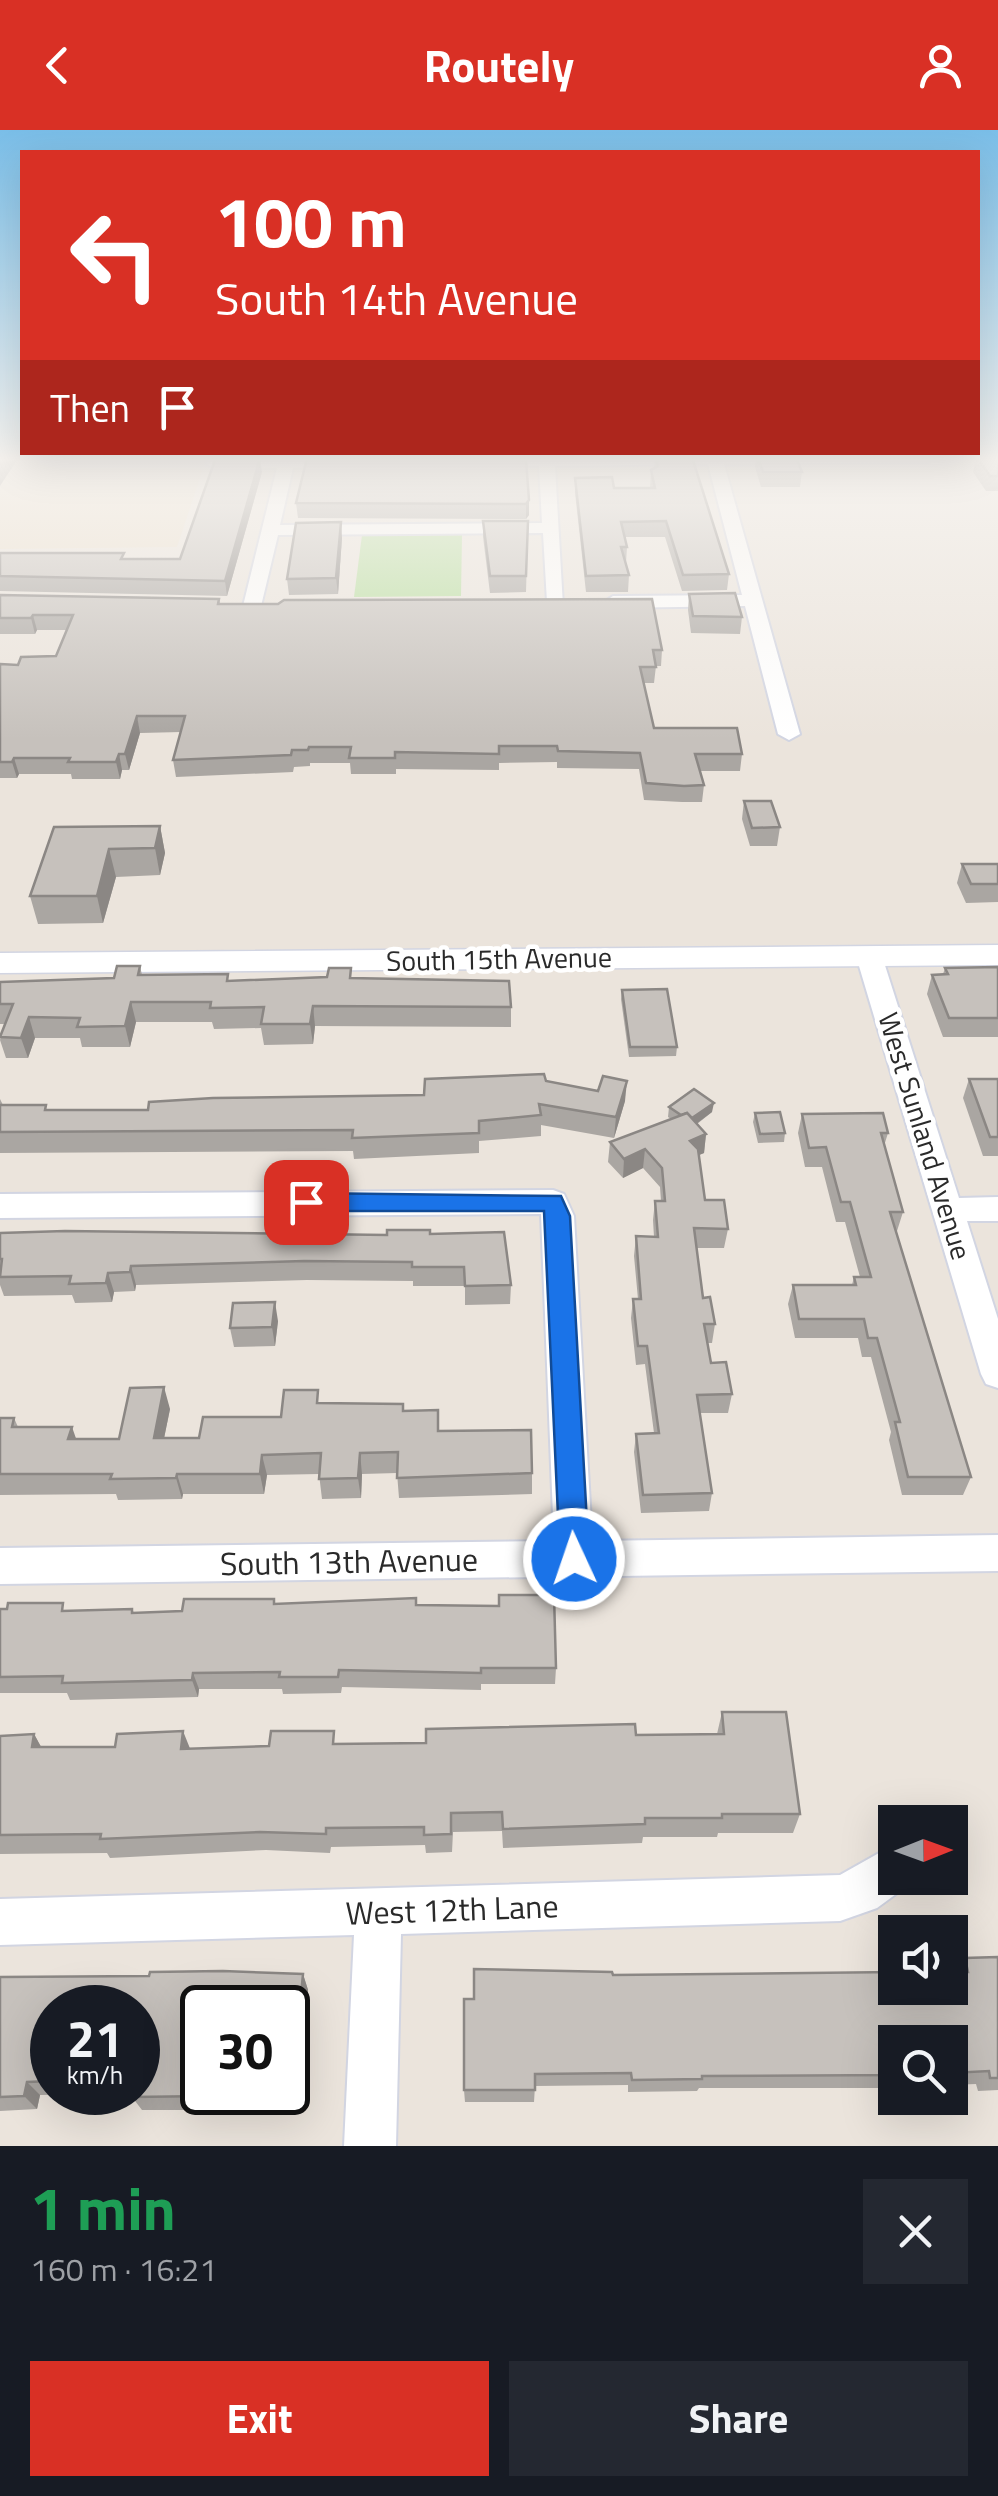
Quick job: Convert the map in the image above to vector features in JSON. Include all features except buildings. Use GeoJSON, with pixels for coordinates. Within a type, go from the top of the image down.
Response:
{"type":"FeatureCollection","features":[{"type":"Feature","properties":{"kind":"street"},"geometry":{"type":"LineString","coordinates":[[252,605],[265,551]]}},
{"type":"Feature","properties":{"kind":"street"},"geometry":{"type":"LineString","coordinates":[[555,551],[564,602],[754,600]]}},
{"type":"Feature","properties":{"kind":"street"},"geometry":{"type":"LineString","coordinates":[[740,551],[789,734]]}},
{"type":"Feature","properties":{"kind":"street","name":"South 15th Avenue"},"geometry":{"type":"LineString","coordinates":[[0,963],[998,955]]}},
{"type":"Feature","properties":{"kind":"street","name":"West Sunland Avenue"},"geometry":{"type":"LineString","coordinates":[[869,956],[998,1374]]}},
{"type":"Feature","properties":{"kind":"street"},"geometry":{"type":"LineString","coordinates":[[0,1206],[553,1202],[558,1216],[574,1559]]}},
{"type":"Feature","properties":{"kind":"street"},"geometry":{"type":"LineString","coordinates":[[947,1210],[998,1209]]}},
{"type":"Feature","properties":{"kind":"street","name":"South 13th Avenue"},"geometry":{"type":"LineString","coordinates":[[0,1566],[998,1554]]}},
{"type":"Feature","properties":{"kind":"street","name":"West 12th Lane"},"geometry":{"type":"LineString","coordinates":[[0,1922],[840,1898],[861,1892],[878,1879]]}},
{"type":"Feature","properties":{"kind":"street"},"geometry":{"type":"LineString","coordinates":[[370,2146],[378,1913]]}},
{"type":"Feature","properties":{"kind":"green space"},"geometry":{"type":"Polygon","coordinates":[[[360,551],[462,551],[461,596],[354,597],[360,551]]]}},
{"type":"Feature","properties":{"kind":"route"},"geometry":{"type":"LineString","coordinates":[[306,1202],[553,1202],[558,1216],[574,1559]]}}]}
